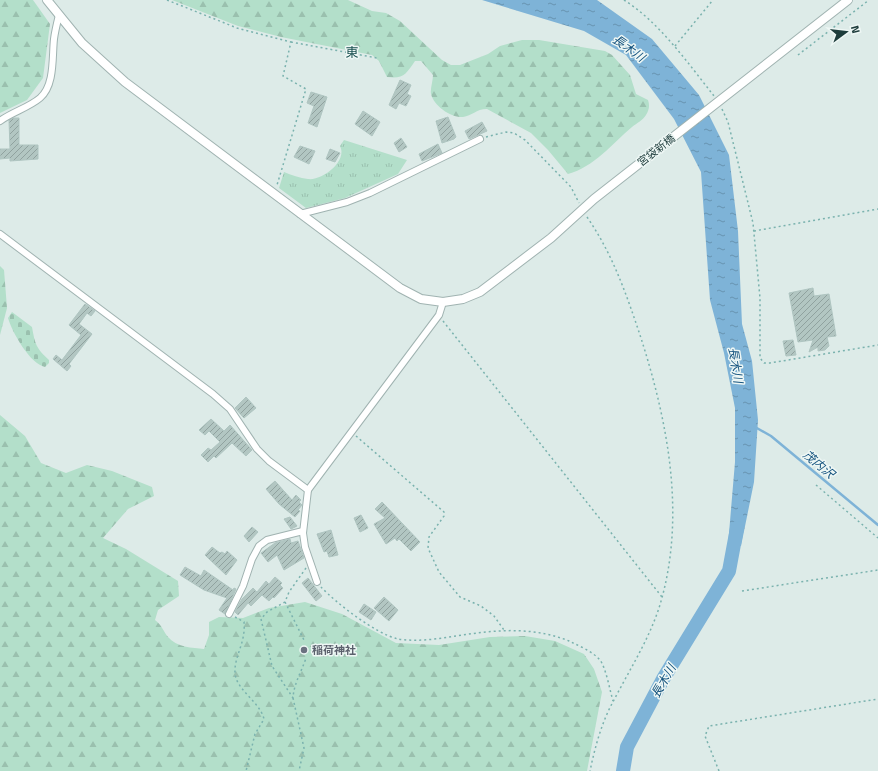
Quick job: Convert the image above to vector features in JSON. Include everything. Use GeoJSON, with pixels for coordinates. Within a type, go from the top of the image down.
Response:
{"type":"FeatureCollection","features":[{"type":"Feature","properties":{"kind":"street","name":"宮袋新橋"},"geometry":{"type":"LineString","coordinates":[[47,0],[82,43],[125,82],[400,288],[421,299],[443,302],[463,299],[480,292],[551,238],[594,199],[848,0]]}},
{"type":"Feature","properties":{"kind":"street"},"geometry":{"type":"LineString","coordinates":[[0,121],[42,96],[47,86],[52,66],[54,39],[59,15]]}},
{"type":"Feature","properties":{"kind":"street"},"geometry":{"type":"LineString","coordinates":[[300,214],[347,202],[370,193],[480,139]]}},
{"type":"Feature","properties":{"kind":"street"},"geometry":{"type":"LineString","coordinates":[[0,234],[213,394],[230,409],[257,449],[269,461],[308,490]]}},
{"type":"Feature","properties":{"kind":"street"},"geometry":{"type":"LineString","coordinates":[[317,582],[305,547],[303,531],[308,490],[439,315],[443,302]]}},
{"type":"Feature","properties":{"kind":"street"},"geometry":{"type":"LineString","coordinates":[[229,614],[243,586],[252,559],[259,546],[267,540],[303,531]]}},
{"type":"Feature","properties":{"kind":"path"},"geometry":{"type":"LineString","coordinates":[[167,0],[237,28],[291,42],[377,58]]}},
{"type":"Feature","properties":{"kind":"path"},"geometry":{"type":"LineString","coordinates":[[624,0],[639,9],[675,46],[718,102],[728,122],[754,230],[760,298],[760,358],[764,363],[878,345]]}},
{"type":"Feature","properties":{"kind":"path"},"geometry":{"type":"LineString","coordinates":[[675,46],[713,0]]}},
{"type":"Feature","properties":{"kind":"path"},"geometry":{"type":"LineString","coordinates":[[798,55],[869,0]]}},
{"type":"Feature","properties":{"kind":"path"},"geometry":{"type":"LineString","coordinates":[[274,195],[306,90],[283,76],[291,42]]}},
{"type":"Feature","properties":{"kind":"path"},"geometry":{"type":"LineString","coordinates":[[480,139],[506,132],[514,133],[525,140],[571,187],[582,211],[602,239],[614,262],[633,314],[661,408],[669,452],[672,494],[668,574],[662,597],[650,631],[613,701],[594,750],[590,771]]}},
{"type":"Feature","properties":{"kind":"path"},"geometry":{"type":"LineString","coordinates":[[754,230],[878,209]]}},
{"type":"Feature","properties":{"kind":"path"},"geometry":{"type":"LineString","coordinates":[[439,315],[662,597]]}},
{"type":"Feature","properties":{"kind":"path"},"geometry":{"type":"LineString","coordinates":[[352,432],[444,512],[444,516],[429,538],[428,548],[439,572],[460,597],[481,606],[494,616],[504,630]]}},
{"type":"Feature","properties":{"kind":"path"},"geometry":{"type":"LineString","coordinates":[[816,485],[878,538]]}},
{"type":"Feature","properties":{"kind":"path"},"geometry":{"type":"LineString","coordinates":[[293,698],[272,666],[261,618],[267,612],[285,602],[289,592],[310,562]]}},
{"type":"Feature","properties":{"kind":"path"},"geometry":{"type":"LineString","coordinates":[[742,592],[878,570]]}},
{"type":"Feature","properties":{"kind":"path"},"geometry":{"type":"LineString","coordinates":[[317,582],[331,598],[357,617],[397,638],[415,640],[435,639],[504,630],[519,630],[549,634],[589,652],[600,661],[613,701]]}},
{"type":"Feature","properties":{"kind":"path"},"geometry":{"type":"LineString","coordinates":[[285,602],[304,640]]}},
{"type":"Feature","properties":{"kind":"path"},"geometry":{"type":"LineString","coordinates":[[229,614],[244,622],[245,628],[244,637],[234,672],[236,679],[249,697],[262,711],[264,719],[254,734],[246,771]]}},
{"type":"Feature","properties":{"kind":"path"},"geometry":{"type":"LineString","coordinates":[[299,771],[304,748],[293,698],[294,684],[301,672],[306,658]]}},
{"type":"Feature","properties":{"kind":"path"},"geometry":{"type":"LineString","coordinates":[[719,771],[705,736],[709,726],[878,699]]}},
{"type":"Feature","properties":{"kind":"green space"},"geometry":{"type":"Polygon","coordinates":[[[0,0],[33,0],[50,24],[43,78],[27,100],[0,113],[0,0]]]}},
{"type":"Feature","properties":{"kind":"green space"},"geometry":{"type":"Polygon","coordinates":[[[172,0],[348,0],[372,11],[386,13],[400,21],[442,60],[451,65],[460,65],[488,54],[500,46],[522,40],[539,40],[605,51],[612,55],[630,75],[636,94],[648,100],[648,110],[643,118],[594,161],[577,171],[568,174],[548,150],[531,133],[487,109],[480,110],[463,117],[458,117],[453,116],[439,107],[431,94],[433,75],[421,61],[415,61],[404,75],[387,77],[379,61],[372,55],[281,37],[238,26],[172,0]]]}},
{"type":"Feature","properties":{"kind":"green space"},"geometry":{"type":"Polygon","coordinates":[[[344,140],[407,160],[398,174],[345,198],[306,208],[279,188],[284,172],[308,179],[314,179],[332,169],[340,158],[340,146],[344,140]]]}},
{"type":"Feature","properties":{"kind":"green space"},"geometry":{"type":"Polygon","coordinates":[[[0,266],[4,270],[7,308],[0,335],[0,266]]]}},
{"type":"Feature","properties":{"kind":"green space"},"geometry":{"type":"Polygon","coordinates":[[[12,312],[32,327],[37,345],[41,352],[49,360],[49,363],[45,367],[39,365],[33,360],[22,347],[8,318],[12,312]]]}},
{"type":"Feature","properties":{"kind":"green space"},"geometry":{"type":"Polygon","coordinates":[[[0,415],[25,436],[41,463],[66,473],[87,465],[112,471],[152,487],[154,496],[128,509],[103,538],[126,549],[178,581],[179,596],[158,610],[155,620],[168,637],[175,643],[204,649],[209,635],[209,622],[219,617],[243,618],[269,608],[305,602],[342,614],[396,643],[439,645],[490,637],[525,636],[555,641],[584,654],[594,669],[602,692],[587,771],[0,771],[0,415]]]}},
{"type":"Feature","properties":{"kind":"water"},"geometry":{"type":"Polygon","coordinates":[[[482,0],[597,0],[652,39],[699,95],[729,155],[738,231],[742,324],[752,361],[758,420],[754,482],[741,546],[728,545],[735,462],[735,408],[724,353],[710,300],[701,172],[674,119],[626,55],[584,31],[482,0]]]}},
{"type":"Feature","properties":{"kind":"building"},"geometry":{"type":"Polygon","coordinates":[[[400,80],[411,85],[407,94],[411,96],[406,106],[399,103],[396,109],[389,105],[400,80]]]}},
{"type":"Feature","properties":{"kind":"building"},"geometry":{"type":"Polygon","coordinates":[[[311,92],[327,97],[317,127],[308,123],[314,106],[307,103],[311,92]]]}},
{"type":"Feature","properties":{"kind":"building"},"geometry":{"type":"Polygon","coordinates":[[[363,111],[380,122],[372,136],[355,124],[363,111]]]}},
{"type":"Feature","properties":{"kind":"building"},"geometry":{"type":"Polygon","coordinates":[[[448,117],[456,137],[442,143],[436,121],[448,117]]]}},
{"type":"Feature","properties":{"kind":"building"},"geometry":{"type":"Polygon","coordinates":[[[19,118],[19,145],[38,145],[38,159],[10,161],[10,158],[0,159],[0,149],[10,149],[9,120],[19,118]]]}},
{"type":"Feature","properties":{"kind":"building"},"geometry":{"type":"Polygon","coordinates":[[[482,122],[487,131],[469,139],[465,131],[482,122]]]}},
{"type":"Feature","properties":{"kind":"building"},"geometry":{"type":"Polygon","coordinates":[[[401,138],[407,147],[399,152],[394,143],[401,138]]]}},
{"type":"Feature","properties":{"kind":"building"},"geometry":{"type":"Polygon","coordinates":[[[438,144],[442,153],[422,161],[419,154],[438,144]]]}},
{"type":"Feature","properties":{"kind":"building"},"geometry":{"type":"Polygon","coordinates":[[[300,146],[315,151],[309,164],[294,157],[300,146]]]}},
{"type":"Feature","properties":{"kind":"building"},"geometry":{"type":"Polygon","coordinates":[[[330,149],[340,153],[335,162],[326,159],[330,149]]]}},
{"type":"Feature","properties":{"kind":"building"},"geometry":{"type":"Polygon","coordinates":[[[813,288],[814,296],[829,294],[836,336],[827,337],[829,346],[825,350],[818,351],[818,347],[809,352],[813,340],[798,342],[789,293],[813,288]]]}},
{"type":"Feature","properties":{"kind":"building"},"geometry":{"type":"Polygon","coordinates":[[[85,304],[95,311],[91,316],[87,313],[79,324],[92,334],[69,364],[71,366],[67,371],[53,359],[56,355],[62,360],[81,335],[69,325],[85,304]]]}},
{"type":"Feature","properties":{"kind":"building"},"geometry":{"type":"Polygon","coordinates":[[[793,340],[796,355],[786,356],[783,341],[793,340]]]}},
{"type":"Feature","properties":{"kind":"building"},"geometry":{"type":"Polygon","coordinates":[[[246,397],[256,408],[244,418],[235,408],[246,397]]]}},
{"type":"Feature","properties":{"kind":"building"},"geometry":{"type":"Polygon","coordinates":[[[211,419],[224,431],[230,425],[252,450],[246,456],[232,443],[216,458],[214,456],[208,462],[201,455],[208,448],[211,450],[220,442],[209,431],[205,435],[199,430],[211,419]]]}},
{"type":"Feature","properties":{"kind":"building"},"geometry":{"type":"Polygon","coordinates":[[[275,481],[292,500],[296,495],[301,500],[299,502],[302,505],[298,510],[300,511],[295,517],[279,504],[266,489],[275,481]]]}},
{"type":"Feature","properties":{"kind":"building"},"geometry":{"type":"Polygon","coordinates":[[[382,502],[420,542],[411,551],[399,539],[397,541],[395,538],[386,544],[374,524],[385,518],[375,509],[382,502]]]}},
{"type":"Feature","properties":{"kind":"building"},"geometry":{"type":"Polygon","coordinates":[[[361,515],[368,528],[360,532],[354,518],[361,515]]]}},
{"type":"Feature","properties":{"kind":"building"},"geometry":{"type":"Polygon","coordinates":[[[290,517],[297,526],[291,529],[284,519],[290,517]]]}},
{"type":"Feature","properties":{"kind":"building"},"geometry":{"type":"Polygon","coordinates":[[[252,527],[258,532],[249,542],[244,536],[252,527]]]}},
{"type":"Feature","properties":{"kind":"building"},"geometry":{"type":"Polygon","coordinates":[[[331,530],[338,555],[329,557],[327,551],[324,552],[317,534],[331,530]]]}},
{"type":"Feature","properties":{"kind":"building"},"geometry":{"type":"Polygon","coordinates":[[[290,539],[291,543],[298,541],[304,558],[284,570],[277,555],[268,562],[261,553],[275,543],[290,539]]]}},
{"type":"Feature","properties":{"kind":"building"},"geometry":{"type":"Polygon","coordinates":[[[212,547],[220,553],[222,552],[225,554],[227,551],[237,560],[226,575],[205,555],[212,547]]]}},
{"type":"Feature","properties":{"kind":"building"},"geometry":{"type":"Polygon","coordinates":[[[185,567],[201,576],[204,570],[233,590],[234,588],[236,589],[225,614],[219,610],[227,598],[204,590],[180,575],[185,567]]]}},
{"type":"Feature","properties":{"kind":"building"},"geometry":{"type":"Polygon","coordinates":[[[275,577],[282,583],[280,585],[283,588],[274,598],[273,597],[269,601],[262,595],[251,606],[248,603],[238,615],[235,612],[242,599],[253,588],[257,592],[266,581],[269,584],[275,577]]]}},
{"type":"Feature","properties":{"kind":"building"},"geometry":{"type":"Polygon","coordinates":[[[308,578],[322,596],[316,601],[302,583],[308,578]]]}},
{"type":"Feature","properties":{"kind":"building"},"geometry":{"type":"Polygon","coordinates":[[[384,597],[398,610],[389,621],[374,608],[384,597]]]}},
{"type":"Feature","properties":{"kind":"building"},"geometry":{"type":"Polygon","coordinates":[[[364,604],[376,612],[371,620],[359,612],[364,604]]]}},
{"type":"Feature","properties":{"kind":"waterway","name":"茂内沢"},"geometry":{"type":"LineString","coordinates":[[755,427],[771,436],[878,525]]}},
{"type":"Feature","properties":{"kind":"waterway","name":"長木川"},"geometry":{"type":"LineString","coordinates":[[623,771],[627,747],[663,679],[729,571],[737,528]]}},
{"type":"Feature","properties":{"kind":"place","name":"稲荷神社"},"geometry":{"type":"Point","coordinates":[304,650]}},
{"type":"Feature","properties":{"kind":"district","name":"東"},"geometry":{"type":"Point","coordinates":[352,52]}}]}
